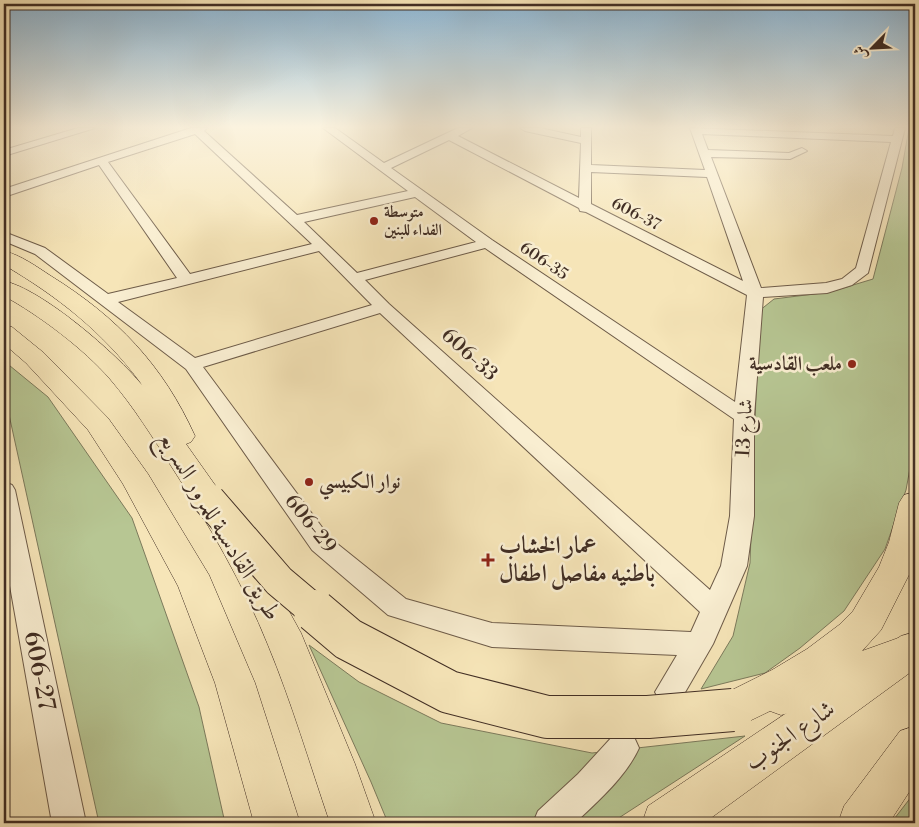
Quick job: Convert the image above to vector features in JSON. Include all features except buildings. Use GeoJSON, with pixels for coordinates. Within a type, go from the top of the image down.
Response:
{"type":"FeatureCollection","features":[{"type":"Feature","properties":{"kind":"main road"},"geometry":{"type":"LineString","coordinates":[[4,257],[40,277],[93,315],[145,369],[166,401],[202,490],[279,581],[348,639],[449,692],[546,717],[648,717],[733,710],[797,693],[915,648]]}},
{"type":"Feature","properties":{"kind":"main road","name":"طريق القادسية للمرور السريع"},"geometry":{"type":"LineString","coordinates":[[4,286],[32,302],[92,347],[119,373],[152,415],[202,490],[245,562],[287,644],[333,764],[353,823]]}},
{"type":"Feature","properties":{"kind":"main road"},"geometry":{"type":"LineString","coordinates":[[4,332],[35,358],[98,424],[136,481],[191,578],[235,683],[277,823]]}},
{"type":"Feature","properties":{"kind":"main road"},"geometry":{"type":"LineString","coordinates":[[733,710],[784,684],[833,652],[866,621],[892,581],[908,539],[915,503]]}},
{"type":"Feature","properties":{"kind":"main road","name":"شارع الجنوب"},"geometry":{"type":"LineString","coordinates":[[666,823],[915,648]]}},
{"type":"Feature","properties":{"kind":"main road"},"geometry":{"type":"LineString","coordinates":[[861,823],[915,746]]}},
{"type":"Feature","properties":{"kind":"street"},"geometry":{"type":"LineString","coordinates":[[4,193],[82,167]]}},
{"type":"Feature","properties":{"kind":"street"},"geometry":{"type":"LineString","coordinates":[[106,167],[186,280]]}},
{"type":"Feature","properties":{"kind":"street","name":"606-33"},"geometry":{"type":"LineString","coordinates":[[239,167],[356,278],[383,307],[714,609]]}},
{"type":"Feature","properties":{"kind":"street","name":"606-37"},"geometry":{"type":"LineString","coordinates":[[506,167],[755,293]]}},
{"type":"Feature","properties":{"kind":"street","name":"شارع 13"},"geometry":{"type":"LineString","coordinates":[[670,692],[699,644],[734,566],[742,516],[744,417],[755,293],[709,167]]}},
{"type":"Feature","properties":{"kind":"street"},"geometry":{"type":"LineString","coordinates":[[755,293],[827,288],[846,282],[863,270],[890,167]]}},
{"type":"Feature","properties":{"kind":"street","name":"606-35"},"geometry":{"type":"LineString","coordinates":[[382,168],[487,243],[744,417]]}},
{"type":"Feature","properties":{"kind":"street"},"geometry":{"type":"LineString","coordinates":[[585,208],[586,168],[711,174]]}},
{"type":"Feature","properties":{"kind":"street"},"geometry":{"type":"LineString","coordinates":[[294,220],[417,193]]}},
{"type":"Feature","properties":{"kind":"street","name":"606-29"},"geometry":{"type":"LineString","coordinates":[[4,236],[40,251],[192,365],[321,544],[397,607],[492,635],[699,644]]}},
{"type":"Feature","properties":{"kind":"street"},"geometry":{"type":"LineString","coordinates":[[356,278],[487,243]]}},
{"type":"Feature","properties":{"kind":"street"},"geometry":{"type":"LineString","coordinates":[[105,300],[322,246]]}},
{"type":"Feature","properties":{"kind":"street"},"geometry":{"type":"LineString","coordinates":[[192,365],[383,307]]}},
{"type":"Feature","properties":{"kind":"street","name":"606-27"},"geometry":{"type":"LineString","coordinates":[[4,490],[69,823]]}},
{"type":"Feature","properties":{"kind":"street"},"geometry":{"type":"LineString","coordinates":[[550,823],[590,786],[623,748]]}},
{"type":"Feature","properties":{"kind":"green space"},"geometry":{"type":"Polygon","coordinates":[[[915,167],[915,441],[906,490],[885,549],[844,611],[800,648],[765,673],[701,689],[733,636],[750,563],[759,311],[774,299],[830,292],[873,279],[902,168],[915,167]]]}},
{"type":"Feature","properties":{"kind":"green space"},"geometry":{"type":"Polygon","coordinates":[[[4,361],[48,397],[132,518],[199,707],[225,823],[99,823],[4,392],[4,361]]]}},
{"type":"Feature","properties":{"kind":"green space"},"geometry":{"type":"Polygon","coordinates":[[[309,645],[359,682],[441,723],[592,753],[745,736],[611,823],[388,823],[309,645]]]}},
{"type":"Feature","properties":{"kind":"green space"},"geometry":{"type":"Polygon","coordinates":[[[915,792],[915,823],[891,823],[915,792]]]}},
{"type":"Feature","properties":{"kind":"place","name":"متوسطة الفداء للبنين"},"geometry":{"type":"Point","coordinates":[374,221]}},
{"type":"Feature","properties":{"kind":"place","name":"ملعب القادسية"},"geometry":{"type":"Point","coordinates":[852,364]}},
{"type":"Feature","properties":{"kind":"place","name":"نوار الكبيسي"},"geometry":{"type":"Point","coordinates":[309,482]}},
{"type":"Feature","properties":{"kind":"place","name":"عمار الخشاب باطنيه مفاصل اطفال"},"geometry":{"type":"Point","coordinates":[488,560]}}]}
